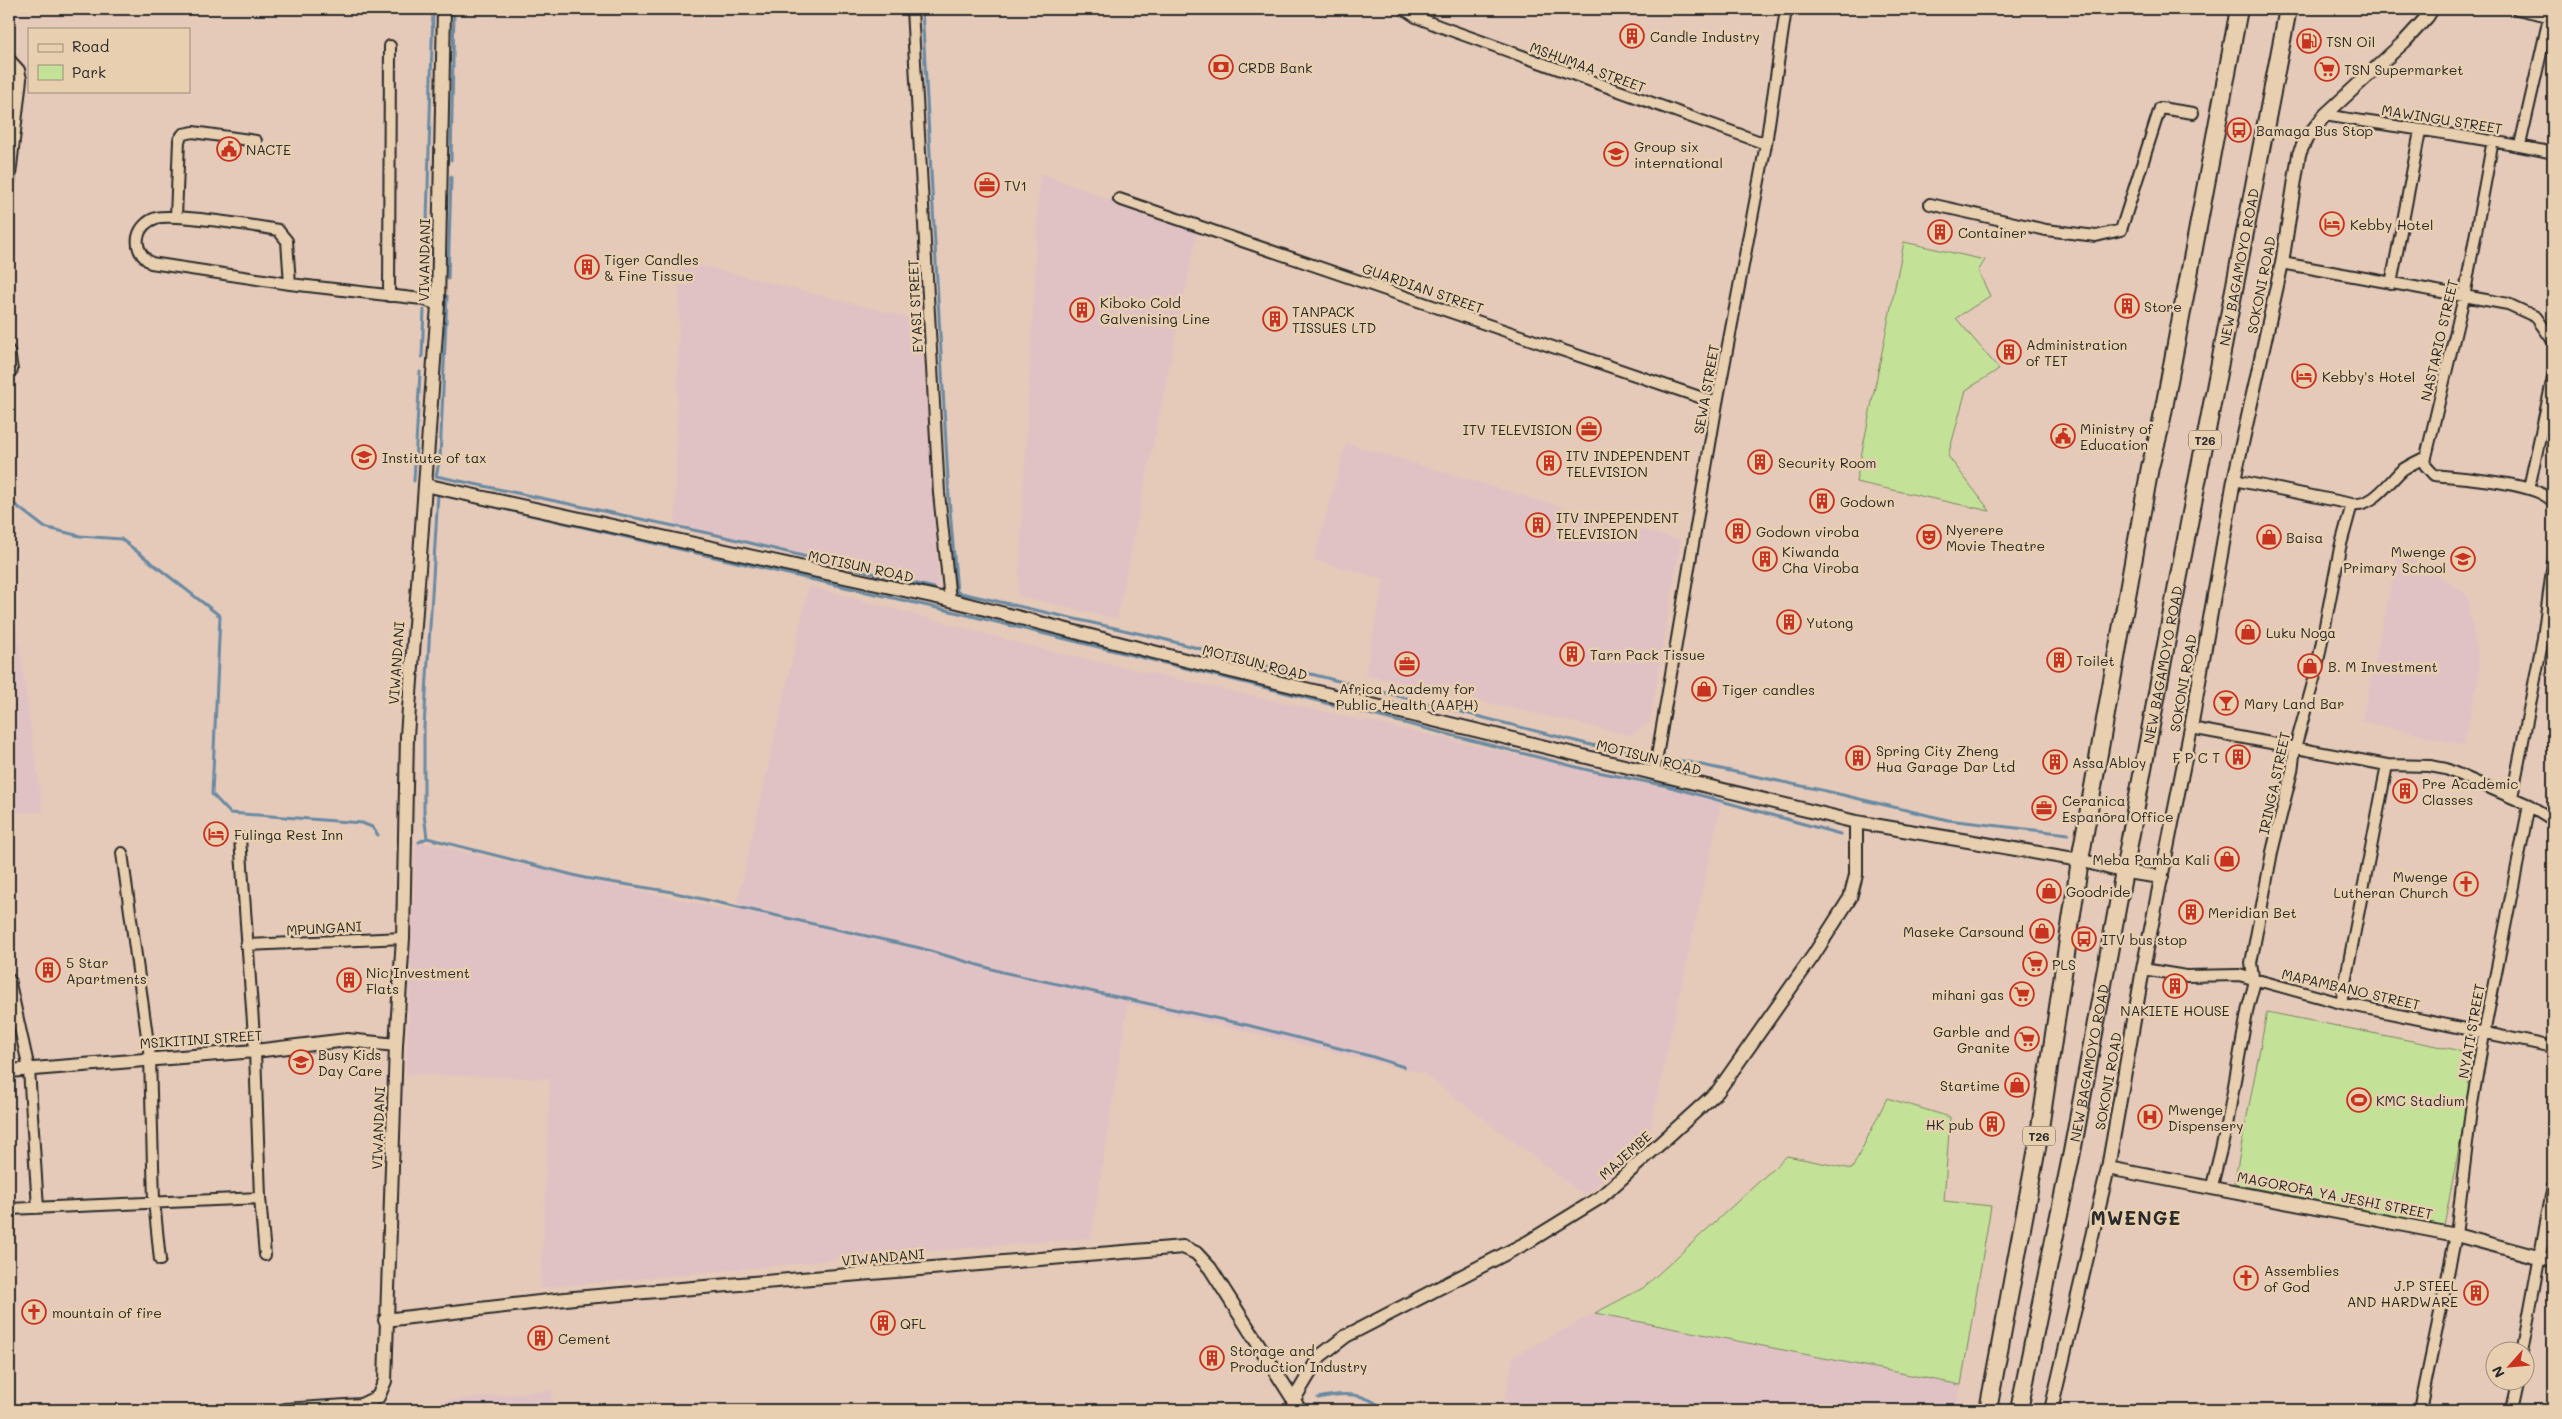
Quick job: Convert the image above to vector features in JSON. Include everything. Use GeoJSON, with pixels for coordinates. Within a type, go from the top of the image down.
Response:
{"type":"FeatureCollection","features":[{"type":"Feature","properties":{"kind":"highway","name":"T26"},"geometry":{"type":"LineString","coordinates":[[1988,1410],[2037,1148],[2080,860],[2150,466],[2160,429],[2239,9]]}},
{"type":"Feature","properties":{"kind":"highway","name":"NEW BAGAMOYO ROAD"},"geometry":{"type":"LineString","coordinates":[[2019,1410],[2072,1152],[2172,612],[2288,9]]}},
{"type":"Feature","properties":{"kind":"street","name":"VIWANDANI"},"geometry":{"type":"LineString","coordinates":[[285,1410],[361,1405],[378,1397],[385,1381],[385,1320],[396,1045],[403,938],[407,736],[438,305],[444,9]]}},
{"type":"Feature","properties":{"kind":"street","name":"EYASI STREET"},"geometry":{"type":"LineString","coordinates":[[912,9],[939,493],[950,600]]}},
{"type":"Feature","properties":{"kind":"street","name":"MSHUMAA STREET"},"geometry":{"type":"LineString","coordinates":[[1404,9],[1416,18],[1448,30],[1766,144]]}},
{"type":"Feature","properties":{"kind":"street","name":"SEWA STREET"},"geometry":{"type":"LineString","coordinates":[[1654,774],[1718,403],[1766,144],[1786,9]]}},
{"type":"Feature","properties":{"kind":"street","name":"SOKONI ROAD"},"geometry":{"type":"LineString","coordinates":[[2051,1410],[2108,1168],[2143,969],[2191,728],[2234,480],[2282,263],[2299,154],[2308,137],[2325,115],[2404,41],[2427,18],[2432,9]]}},
{"type":"Feature","properties":{"kind":"street"},"geometry":{"type":"LineString","coordinates":[[2517,9],[2551,14],[2520,146]]}},
{"type":"Feature","properties":{"kind":"street"},"geometry":{"type":"LineString","coordinates":[[389,296],[390,46]]}},
{"type":"Feature","properties":{"kind":"street"},"geometry":{"type":"LineString","coordinates":[[9,59],[19,70],[21,79],[9,184]]}},
{"type":"Feature","properties":{"kind":"street"},"geometry":{"type":"LineString","coordinates":[[1930,204],[2046,230],[2096,236],[2121,230],[2160,108],[2193,113]]}},
{"type":"Feature","properties":{"kind":"street","name":"MAWINGU STREET"},"geometry":{"type":"LineString","coordinates":[[2325,115],[2420,131],[2493,140],[2553,153]]}},
{"type":"Feature","properties":{"kind":"street"},"geometry":{"type":"LineString","coordinates":[[2390,284],[2420,131]]}},
{"type":"Feature","properties":{"kind":"street"},"geometry":{"type":"LineString","coordinates":[[176,218],[179,140],[183,134],[193,132],[256,141]]}},
{"type":"Feature","properties":{"kind":"street","name":"NASTARIO STREET"},"geometry":{"type":"LineString","coordinates":[[2426,457],[2464,297],[2493,140]]}},
{"type":"Feature","properties":{"kind":"street","name":"GUARDIAN STREET"},"geometry":{"type":"LineString","coordinates":[[1119,199],[1718,403]]}},
{"type":"Feature","properties":{"kind":"street"},"geometry":{"type":"LineString","coordinates":[[290,284],[287,241],[278,230],[176,218],[151,220],[140,231],[138,245],[140,252],[151,263],[290,284],[422,299],[438,305]]}},
{"type":"Feature","properties":{"kind":"street"},"geometry":{"type":"LineString","coordinates":[[2282,263],[2508,304],[2536,317],[2553,338]]}},
{"type":"Feature","properties":{"kind":"street"},"geometry":{"type":"LineString","coordinates":[[9,350],[12,370]]}},
{"type":"Feature","properties":{"kind":"street"},"geometry":{"type":"LineString","coordinates":[[2529,488],[2553,377]]}},
{"type":"Feature","properties":{"kind":"street"},"geometry":{"type":"LineString","coordinates":[[2234,480],[2359,505],[2380,492],[2402,471],[2426,457]]}},
{"type":"Feature","properties":{"kind":"street"},"geometry":{"type":"LineString","coordinates":[[2426,457],[2425,465],[2434,474],[2529,488],[2544,494],[2553,502]]}},
{"type":"Feature","properties":{"kind":"street","name":"MOTISUN ROAD"},"geometry":{"type":"LineString","coordinates":[[425,485],[950,600],[1177,658],[1856,822],[2080,860],[2125,872],[2162,877]]}},
{"type":"Feature","properties":{"kind":"street","name":"IRINGA STREET"},"geometry":{"type":"LineString","coordinates":[[2212,1186],[2227,1126],[2248,1007],[2255,980],[2251,963],[2272,852],[2292,771],[2295,748],[2316,672],[2340,548],[2352,504]]}},
{"type":"Feature","properties":{"kind":"street"},"geometry":{"type":"LineString","coordinates":[[2512,797],[2548,639],[2553,563]]}},
{"type":"Feature","properties":{"kind":"street"},"geometry":{"type":"LineString","coordinates":[[2191,728],[2387,766],[2430,766],[2446,769],[2529,805],[2553,820]]}},
{"type":"Feature","properties":{"kind":"street"},"geometry":{"type":"LineString","coordinates":[[2342,1003],[2387,766]]}},
{"type":"Feature","properties":{"kind":"street","name":"NYATI STREET"},"geometry":{"type":"LineString","coordinates":[[2420,1410],[2456,1235],[2471,1110],[2529,805]]}},
{"type":"Feature","properties":{"kind":"street","name":"MAJEMBE"},"geometry":{"type":"LineString","coordinates":[[1296,1406],[1320,1356],[1346,1336],[1542,1234],[1601,1197],[1718,1091],[1808,963],[1850,898],[1856,875],[1856,822]]}},
{"type":"Feature","properties":{"kind":"street"},"geometry":{"type":"LineString","coordinates":[[240,838],[246,946],[255,1051],[264,1255]]}},
{"type":"Feature","properties":{"kind":"street"},"geometry":{"type":"LineString","coordinates":[[122,853],[150,1058],[154,1201],[160,1260]]}},
{"type":"Feature","properties":{"kind":"street","name":"MPUNGANI"},"geometry":{"type":"LineString","coordinates":[[246,946],[403,938]]}},
{"type":"Feature","properties":{"kind":"street","name":"MAPAMBANO STREET"},"geometry":{"type":"LineString","coordinates":[[2143,969],[2186,976],[2233,974],[2342,1003],[2553,1047]]}},
{"type":"Feature","properties":{"kind":"street"},"geometry":{"type":"LineString","coordinates":[[9,980],[29,1069],[38,1208]]}},
{"type":"Feature","properties":{"kind":"street","name":"MSIKITINI STREET"},"geometry":{"type":"LineString","coordinates":[[9,1070],[255,1051],[347,1040],[396,1045]]}},
{"type":"Feature","properties":{"kind":"street","name":"MAGOROFA YA JESHI STREET"},"geometry":{"type":"LineString","coordinates":[[2108,1168],[2212,1186],[2456,1235],[2553,1261]]}},
{"type":"Feature","properties":{"kind":"street"},"geometry":{"type":"LineString","coordinates":[[2524,1342],[2553,1186]]}},
{"type":"Feature","properties":{"kind":"street"},"geometry":{"type":"LineString","coordinates":[[9,1209],[154,1201],[260,1198]]}},
{"type":"Feature","properties":{"kind":"street","name":"VIWANDANI"},"geometry":{"type":"LineString","coordinates":[[385,1320],[574,1298],[1183,1248],[1196,1253],[1210,1268],[1296,1406]]}},
{"type":"Feature","properties":{"kind":"street"},"geometry":{"type":"LineString","coordinates":[[2511,1410],[2514,1392]]}},
{"type":"Feature","properties":{"kind":"shaded area"},"geometry":{"type":"Polygon","coordinates":[[[1040,173],[1197,233],[1117,619],[1018,596],[1040,173]]]}},
{"type":"Feature","properties":{"kind":"shaded area"},"geometry":{"type":"Polygon","coordinates":[[[680,260],[922,321],[939,589],[675,526],[680,260]]]}},
{"type":"Feature","properties":{"kind":"shaded area"},"geometry":{"type":"Polygon","coordinates":[[[1346,443],[1617,524],[1681,540],[1650,722],[1631,735],[1365,675],[1384,579],[1314,560],[1346,443]]]}},
{"type":"Feature","properties":{"kind":"shaded area","name":"Mwenge Primary School"},"geometry":{"type":"Polygon","coordinates":[[[2399,549],[2467,595],[2480,672],[2464,745],[2362,721],[2399,549]]]}},
{"type":"Feature","properties":{"kind":"shaded area"},"geometry":{"type":"Polygon","coordinates":[[[9,575],[43,812],[9,812],[9,575]]]}},
{"type":"Feature","properties":{"kind":"shaded area"},"geometry":{"type":"Polygon","coordinates":[[[809,586],[1042,649],[1722,800],[1647,1144],[1584,1195],[1423,1073],[1128,1004],[1091,1238],[929,1251],[541,1288],[550,1079],[406,1074],[416,841],[735,912],[809,586]]]}},
{"type":"Feature","properties":{"kind":"shaded area"},"geometry":{"type":"Polygon","coordinates":[[[1595,1313],[1961,1385],[1956,1410],[1502,1410],[1514,1356],[1595,1313]]]}},
{"type":"Feature","properties":{"kind":"shaded area"},"geometry":{"type":"Polygon","coordinates":[[[551,1390],[554,1410],[380,1410],[393,1406],[551,1390]]]}},
{"type":"Feature","properties":{"kind":"green space"},"geometry":{"type":"Polygon","coordinates":[[[1904,242],[1985,260],[1978,271],[1990,296],[1956,318],[1999,369],[1966,390],[1948,456],[1990,511],[1856,482],[1904,242]]]}},
{"type":"Feature","properties":{"kind":"green space","name":"KMC Stadium"},"geometry":{"type":"Polygon","coordinates":[[[2267,1012],[2477,1054],[2444,1226],[2234,1184],[2267,1012]]]}},
{"type":"Feature","properties":{"kind":"green space"},"geometry":{"type":"Polygon","coordinates":[[[1887,1098],[1950,1117],[1944,1201],[1991,1206],[1961,1385],[1595,1313],[1643,1288],[1787,1156],[1852,1169],[1887,1098]]]}},
{"type":"Feature","properties":{"kind":"waterway"},"geometry":{"type":"LineString","coordinates":[[425,293],[433,9]]}},
{"type":"Feature","properties":{"kind":"waterway"},"geometry":{"type":"LineString","coordinates":[[451,160],[454,9]]}},
{"type":"Feature","properties":{"kind":"waterway"},"geometry":{"type":"LineString","coordinates":[[922,9],[949,498],[957,592]]}},
{"type":"Feature","properties":{"kind":"waterway"},"geometry":{"type":"LineString","coordinates":[[448,279],[451,177]]}},
{"type":"Feature","properties":{"kind":"waterway"},"geometry":{"type":"LineString","coordinates":[[447,296],[440,458],[436,476],[717,535],[934,588]]}},
{"type":"Feature","properties":{"kind":"waterway"},"geometry":{"type":"LineString","coordinates":[[422,357],[424,310]]}},
{"type":"Feature","properties":{"kind":"waterway"},"geometry":{"type":"LineString","coordinates":[[414,481],[420,372]]}},
{"type":"Feature","properties":{"kind":"waterway"},"geometry":{"type":"LineString","coordinates":[[427,838],[424,814],[424,727],[438,494],[959,613],[1259,686],[1588,770],[1667,786],[1840,834]]}},
{"type":"Feature","properties":{"kind":"waterway"},"geometry":{"type":"LineString","coordinates":[[9,500],[44,527],[80,536],[121,539],[220,616],[212,794],[230,813],[362,823],[372,827],[378,835]]}},
{"type":"Feature","properties":{"kind":"waterway"},"geometry":{"type":"LineString","coordinates":[[952,591],[1159,638],[1274,668],[1303,672],[1591,745],[1644,754]]}},
{"type":"Feature","properties":{"kind":"waterway"},"geometry":{"type":"LineString","coordinates":[[1678,760],[1826,791],[1948,820],[2068,834]]}},
{"type":"Feature","properties":{"kind":"waterway"},"geometry":{"type":"LineString","coordinates":[[419,842],[427,838],[585,878],[667,891],[920,948],[1002,972],[1247,1025],[1370,1056],[1404,1067]]}},
{"type":"Feature","properties":{"kind":"waterway"},"geometry":{"type":"LineString","coordinates":[[1318,1398],[1345,1394],[1353,1395],[1369,1400],[1385,1410]]}},
{"type":"Feature","properties":{"kind":"waterway"},"geometry":{"type":"LineString","coordinates":[[1282,1410],[1287,1409]]}},
{"type":"Feature","properties":{"kind":"place","name":"Candle Industry"},"geometry":{"type":"Point","coordinates":[1632,36]}},
{"type":"Feature","properties":{"kind":"place","name":"TSN Oil"},"geometry":{"type":"Point","coordinates":[2309,41]}},
{"type":"Feature","properties":{"kind":"place","name":"CRDB Bank"},"geometry":{"type":"Point","coordinates":[1221,67]}},
{"type":"Feature","properties":{"kind":"place","name":"TSN Supermarket"},"geometry":{"type":"Point","coordinates":[2327,69]}},
{"type":"Feature","properties":{"kind":"place","name":"Bamaga Bus Stop"},"geometry":{"type":"Point","coordinates":[2239,130]}},
{"type":"Feature","properties":{"kind":"place","name":"NACTE"},"geometry":{"type":"Point","coordinates":[229,149]}},
{"type":"Feature","properties":{"kind":"place","name":"Group six international"},"geometry":{"type":"Point","coordinates":[1616,154]}},
{"type":"Feature","properties":{"kind":"place","name":"TV1"},"geometry":{"type":"Point","coordinates":[987,185]}},
{"type":"Feature","properties":{"kind":"place","name":"Kebby Hotel"},"geometry":{"type":"Point","coordinates":[2332,224]}},
{"type":"Feature","properties":{"kind":"place","name":"Container"},"geometry":{"type":"Point","coordinates":[1940,232]}},
{"type":"Feature","properties":{"kind":"place","name":"Tiger Candles & Fine Tissue"},"geometry":{"type":"Point","coordinates":[587,267]}},
{"type":"Feature","properties":{"kind":"place","name":"Store"},"geometry":{"type":"Point","coordinates":[2127,306]}},
{"type":"Feature","properties":{"kind":"place","name":"Kiboko Cold Galvenising Line"},"geometry":{"type":"Point","coordinates":[1082,310]}},
{"type":"Feature","properties":{"kind":"place","name":"TANPACK TISSUES LTD"},"geometry":{"type":"Point","coordinates":[1275,319]}},
{"type":"Feature","properties":{"kind":"place","name":"Administration of TET"},"geometry":{"type":"Point","coordinates":[2009,352]}},
{"type":"Feature","properties":{"kind":"place","name":"Kebby's Hotel"},"geometry":{"type":"Point","coordinates":[2304,376]}},
{"type":"Feature","properties":{"kind":"place","name":"ITV TELEVISION"},"geometry":{"type":"Point","coordinates":[1589,429]}},
{"type":"Feature","properties":{"kind":"place","name":"Ministry of Education"},"geometry":{"type":"Point","coordinates":[2063,436]}},
{"type":"Feature","properties":{"kind":"place","name":"Institute of tax"},"geometry":{"type":"Point","coordinates":[364,457]}},
{"type":"Feature","properties":{"kind":"place","name":"Security Room"},"geometry":{"type":"Point","coordinates":[1760,462]}},
{"type":"Feature","properties":{"kind":"place","name":"ITV INDEPENDENT TELEVISION"},"geometry":{"type":"Point","coordinates":[1549,463]}},
{"type":"Feature","properties":{"kind":"place","name":"Godown"},"geometry":{"type":"Point","coordinates":[1822,501]}},
{"type":"Feature","properties":{"kind":"place","name":"ITV INPEPENDENT TELEVISION"},"geometry":{"type":"Point","coordinates":[1538,525]}},
{"type":"Feature","properties":{"kind":"place","name":"Godown viroba"},"geometry":{"type":"Point","coordinates":[1738,531]}},
{"type":"Feature","properties":{"kind":"place","name":"Nyerere Movie Theatre"},"geometry":{"type":"Point","coordinates":[1929,537]}},
{"type":"Feature","properties":{"kind":"place","name":"Baisa"},"geometry":{"type":"Point","coordinates":[2269,537]}},
{"type":"Feature","properties":{"kind":"place","name":"Kiwanda Cha Viroba"},"geometry":{"type":"Point","coordinates":[1765,559]}},
{"type":"Feature","properties":{"kind":"place","name":"Mwenge Primary School"},"geometry":{"type":"Point","coordinates":[2463,559]}},
{"type":"Feature","properties":{"kind":"place","name":"Yutong"},"geometry":{"type":"Point","coordinates":[1789,622]}},
{"type":"Feature","properties":{"kind":"place","name":"Luku Noga"},"geometry":{"type":"Point","coordinates":[2248,632]}},
{"type":"Feature","properties":{"kind":"place","name":"Tarn Pack Tissue"},"geometry":{"type":"Point","coordinates":[1572,654]}},
{"type":"Feature","properties":{"kind":"place","name":"Toilet"},"geometry":{"type":"Point","coordinates":[2059,660]}},
{"type":"Feature","properties":{"kind":"place","name":"Africa Academy for Public Health (AAPH)"},"geometry":{"type":"Point","coordinates":[1407,664]}},
{"type":"Feature","properties":{"kind":"place","name":"B. M Investment"},"geometry":{"type":"Point","coordinates":[2310,666]}},
{"type":"Feature","properties":{"kind":"place","name":"Tiger candles"},"geometry":{"type":"Point","coordinates":[1704,689]}},
{"type":"Feature","properties":{"kind":"place","name":"Mary Land Bar"},"geometry":{"type":"Point","coordinates":[2226,703]}},
{"type":"Feature","properties":{"kind":"place","name":"F P C T"},"geometry":{"type":"Point","coordinates":[2238,757]}},
{"type":"Feature","properties":{"kind":"place","name":"Spring City Zheng Hua Garage Dar Ltd"},"geometry":{"type":"Point","coordinates":[1858,758]}},
{"type":"Feature","properties":{"kind":"place","name":"Assa Abloy"},"geometry":{"type":"Point","coordinates":[2055,762]}},
{"type":"Feature","properties":{"kind":"place","name":"Pre Academic Classes"},"geometry":{"type":"Point","coordinates":[2405,791]}},
{"type":"Feature","properties":{"kind":"place","name":"Ceranica Espanõra Office"},"geometry":{"type":"Point","coordinates":[2044,808]}},
{"type":"Feature","properties":{"kind":"place","name":"Fulinga Rest Inn"},"geometry":{"type":"Point","coordinates":[216,834]}},
{"type":"Feature","properties":{"kind":"place","name":"Meba Pamba Kali"},"geometry":{"type":"Point","coordinates":[2227,859]}},
{"type":"Feature","properties":{"kind":"place","name":"Mwenge Lutheran Church"},"geometry":{"type":"Point","coordinates":[2466,884]}},
{"type":"Feature","properties":{"kind":"place","name":"Goodride"},"geometry":{"type":"Point","coordinates":[2049,891]}},
{"type":"Feature","properties":{"kind":"place","name":"Meridian Bet"},"geometry":{"type":"Point","coordinates":[2191,912]}},
{"type":"Feature","properties":{"kind":"place","name":"Maseke Carsound"},"geometry":{"type":"Point","coordinates":[2042,931]}},
{"type":"Feature","properties":{"kind":"place","name":"ITV bus stop"},"geometry":{"type":"Point","coordinates":[2084,939]}},
{"type":"Feature","properties":{"kind":"place","name":"PLS"},"geometry":{"type":"Point","coordinates":[2035,964]}},
{"type":"Feature","properties":{"kind":"place","name":"5 Star Apartments"},"geometry":{"type":"Point","coordinates":[48,970]}},
{"type":"Feature","properties":{"kind":"place","name":"Nic Investment Flats"},"geometry":{"type":"Point","coordinates":[349,980]}},
{"type":"Feature","properties":{"kind":"place","name":"NAKIETE HOUSE"},"geometry":{"type":"Point","coordinates":[2175,986]}},
{"type":"Feature","properties":{"kind":"place","name":"mihani gas"},"geometry":{"type":"Point","coordinates":[2022,994]}},
{"type":"Feature","properties":{"kind":"place","name":"Garble and Granite"},"geometry":{"type":"Point","coordinates":[2027,1039]}},
{"type":"Feature","properties":{"kind":"place","name":"Busy Kids Day Care"},"geometry":{"type":"Point","coordinates":[301,1062]}},
{"type":"Feature","properties":{"kind":"place","name":"Startime"},"geometry":{"type":"Point","coordinates":[2017,1085]}},
{"type":"Feature","properties":{"kind":"place","name":"KMC Stadium"},"geometry":{"type":"Point","coordinates":[2359,1100]}},
{"type":"Feature","properties":{"kind":"place","name":"Mwenge Dispensery"},"geometry":{"type":"Point","coordinates":[2150,1117]}},
{"type":"Feature","properties":{"kind":"place","name":"HK pub"},"geometry":{"type":"Point","coordinates":[1992,1124]}},
{"type":"Feature","properties":{"kind":"place","name":"Assemblies of God"},"geometry":{"type":"Point","coordinates":[2246,1278]}},
{"type":"Feature","properties":{"kind":"place","name":"J.P STEEL AND HARDWARE"},"geometry":{"type":"Point","coordinates":[2476,1293]}},
{"type":"Feature","properties":{"kind":"place","name":"mountain of fire"},"geometry":{"type":"Point","coordinates":[34,1312]}},
{"type":"Feature","properties":{"kind":"place","name":"QFL"},"geometry":{"type":"Point","coordinates":[883,1323]}},
{"type":"Feature","properties":{"kind":"place","name":"Cement"},"geometry":{"type":"Point","coordinates":[540,1338]}},
{"type":"Feature","properties":{"kind":"place","name":"Storage and Production Industry"},"geometry":{"type":"Point","coordinates":[1212,1358]}},
{"type":"Feature","properties":{"kind":"district","name":"MWENGE"},"geometry":{"type":"Point","coordinates":[2136,1217]}}]}
